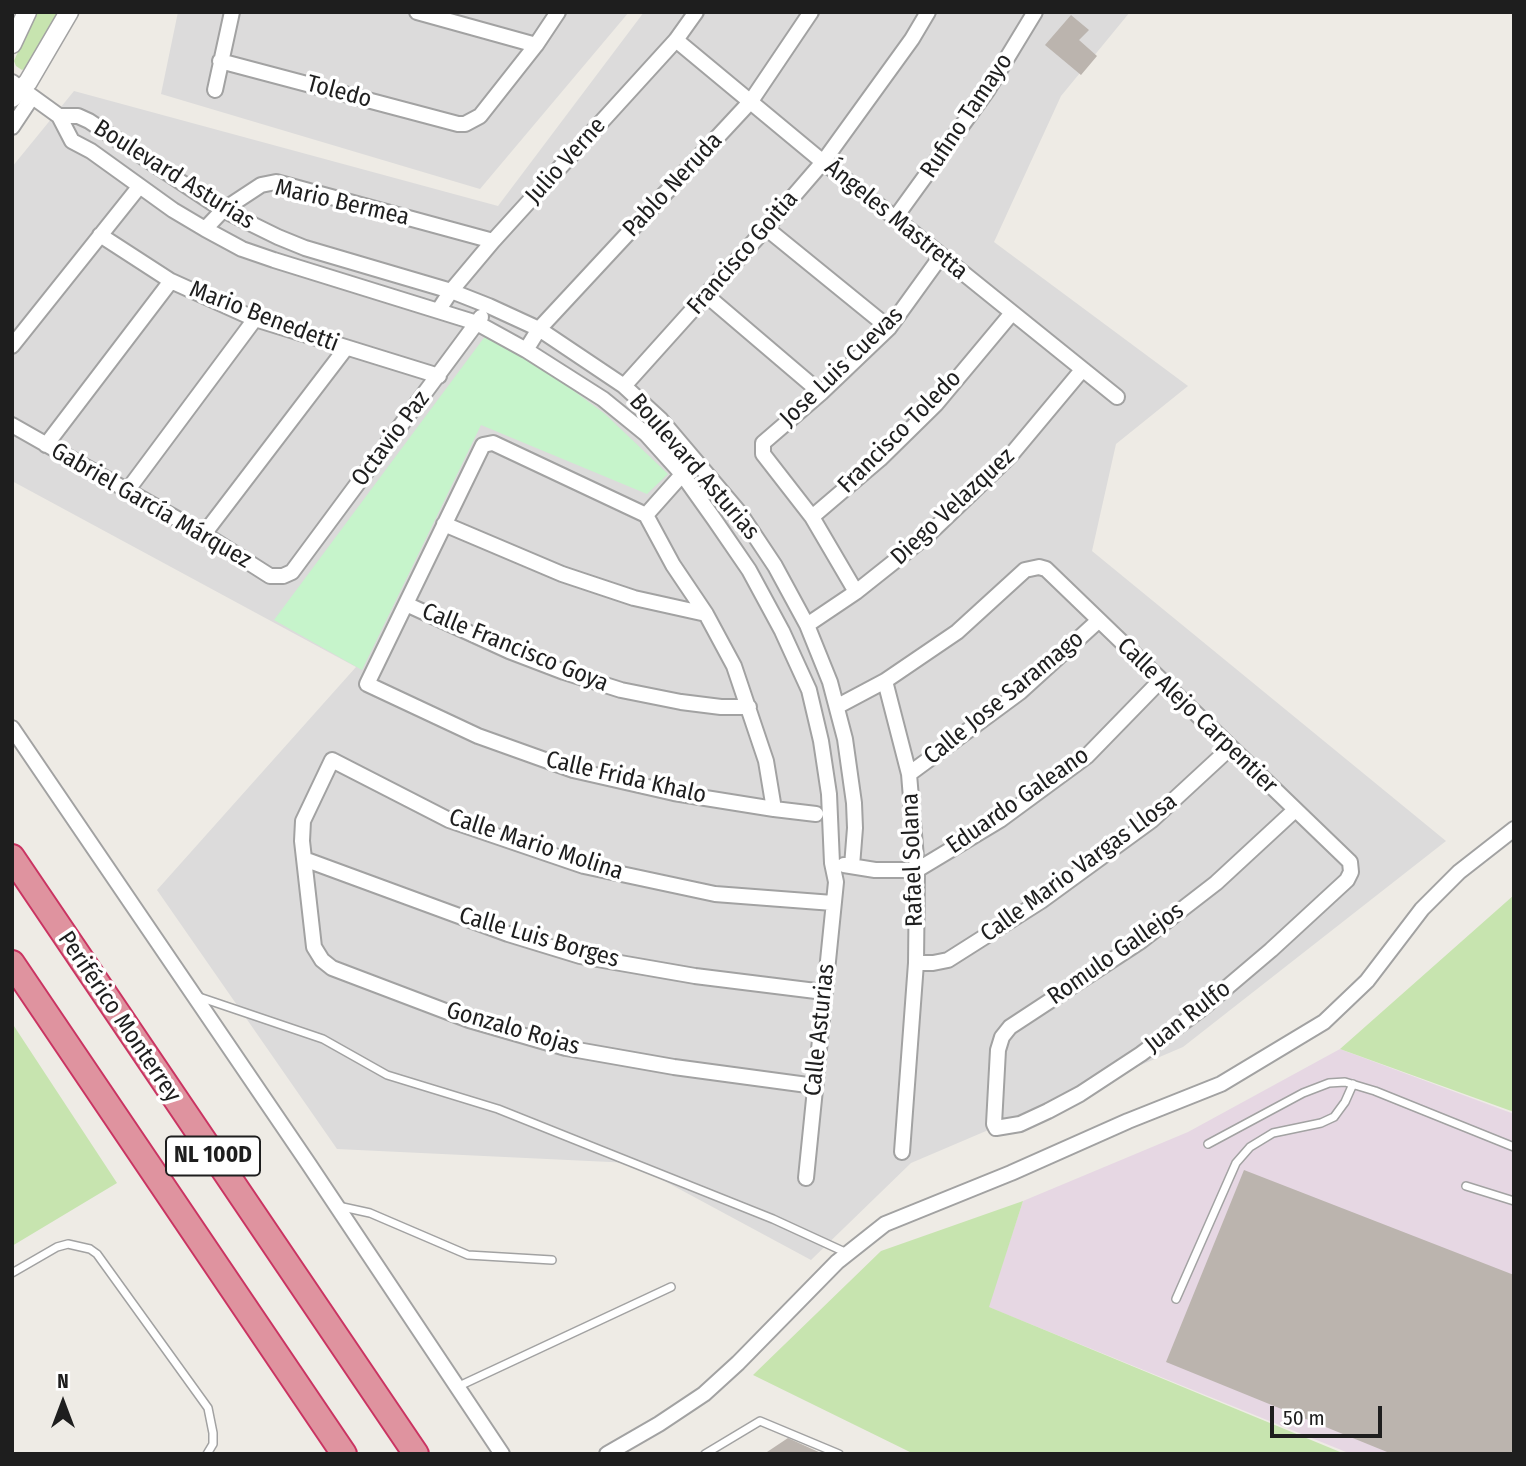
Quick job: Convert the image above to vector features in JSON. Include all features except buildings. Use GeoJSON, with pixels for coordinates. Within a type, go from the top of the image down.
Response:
{"type":"FeatureCollection","features":[{"type":"Feature","properties":{"kind":"highway","name":"Periférico Monterrey"},"geometry":{"type":"LineString","coordinates":[[12,857],[416,1454]]}},
{"type":"Feature","properties":{"kind":"highway","name":"NL 100D"},"geometry":{"type":"LineString","coordinates":[[12,963],[344,1454]]}},
{"type":"Feature","properties":{"kind":"street"},"geometry":{"type":"LineString","coordinates":[[12,127],[20,91],[69,12]]}},
{"type":"Feature","properties":{"kind":"street"},"geometry":{"type":"LineString","coordinates":[[215,90],[232,12]]}},
{"type":"Feature","properties":{"kind":"street"},"geometry":{"type":"LineString","coordinates":[[417,12],[437,15],[536,45],[558,12]]}},
{"type":"Feature","properties":{"kind":"street","name":"Julio Verne"},"geometry":{"type":"LineString","coordinates":[[438,311],[493,241],[676,40],[696,12]]}},
{"type":"Feature","properties":{"kind":"street","name":"Pablo Neruda"},"geometry":{"type":"LineString","coordinates":[[526,350],[539,329],[751,101],[811,12]]}},
{"type":"Feature","properties":{"kind":"street","name":"Francisco Goitia"},"geometry":{"type":"LineString","coordinates":[[624,386],[823,162],[912,39],[928,12]]}},
{"type":"Feature","properties":{"kind":"street","name":"Rufino Tamayo"},"geometry":{"type":"LineString","coordinates":[[895,218],[987,91],[1035,12]]}},
{"type":"Feature","properties":{"kind":"street","name":"Ángeles Mastretta"},"geometry":{"type":"LineString","coordinates":[[676,40],[823,162],[1117,397]]}},
{"type":"Feature","properties":{"kind":"street","name":"Toledo"},"geometry":{"type":"LineString","coordinates":[[220,61],[458,124],[471,122],[480,116],[536,45]]}},
{"type":"Feature","properties":{"kind":"street","name":"Boulevard Asturias"},"geometry":{"type":"LineString","coordinates":[[20,91],[59,116],[72,141],[91,151],[139,187],[205,229],[242,248],[274,260],[477,323],[526,350],[603,399],[646,434],[682,474],[749,569],[782,631],[809,691],[830,794],[832,863]]}},
{"type":"Feature","properties":{"kind":"street","name":"Boulevard Asturias"},"geometry":{"type":"LineString","coordinates":[[59,116],[78,116],[89,121],[223,211],[304,247],[451,292],[539,329],[624,386],[661,420],[739,512],[775,566],[807,625],[838,706],[854,803],[852,866]]}},
{"type":"Feature","properties":{"kind":"street","name":"Mario Bermea"},"geometry":{"type":"LineString","coordinates":[[205,229],[223,211],[261,185],[276,182],[493,241]]}},
{"type":"Feature","properties":{"kind":"street"},"geometry":{"type":"LineString","coordinates":[[12,346],[139,187]]}},
{"type":"Feature","properties":{"kind":"street"},"geometry":{"type":"LineString","coordinates":[[766,228],[889,328]]}},
{"type":"Feature","properties":{"kind":"street","name":"Mario Benedetti"},"geometry":{"type":"LineString","coordinates":[[100,235],[171,281],[255,319],[439,376]]}},
{"type":"Feature","properties":{"kind":"street","name":"Jose Luis Cuevas"},"geometry":{"type":"LineString","coordinates":[[812,517],[763,454],[764,441],[821,393],[889,328],[942,256]]}},
{"type":"Feature","properties":{"kind":"street"},"geometry":{"type":"LineString","coordinates":[[46,445],[171,281]]}},
{"type":"Feature","properties":{"kind":"street"},"geometry":{"type":"LineString","coordinates":[[706,295],[821,393]]}},
{"type":"Feature","properties":{"kind":"street","name":"Octavio Paz"},"geometry":{"type":"LineString","coordinates":[[292,572],[489,306]]}},
{"type":"Feature","properties":{"kind":"street","name":"Francisco Toledo"},"geometry":{"type":"LineString","coordinates":[[812,517],[880,459],[936,404],[1012,313]]}},
{"type":"Feature","properties":{"kind":"street"},"geometry":{"type":"LineString","coordinates":[[127,492],[255,319]]}},
{"type":"Feature","properties":{"kind":"street"},"geometry":{"type":"LineString","coordinates":[[204,534],[346,348]]}},
{"type":"Feature","properties":{"kind":"street","name":"Diego Velazquez"},"geometry":{"type":"LineString","coordinates":[[807,625],[856,592],[929,534],[1011,456],[1082,370]]}},
{"type":"Feature","properties":{"kind":"street","name":"Gabriel García Márquez"},"geometry":{"type":"LineString","coordinates":[[12,425],[204,534],[270,576],[283,576],[292,572]]}},
{"type":"Feature","properties":{"kind":"street"},"geometry":{"type":"LineString","coordinates":[[406,604],[480,447],[486,443],[493,443],[646,515],[734,666],[766,761],[774,809]]}},
{"type":"Feature","properties":{"kind":"street"},"geometry":{"type":"LineString","coordinates":[[646,515],[695,460]]}},
{"type":"Feature","properties":{"kind":"street"},"geometry":{"type":"LineString","coordinates":[[812,517],[856,592]]}},
{"type":"Feature","properties":{"kind":"street"},"geometry":{"type":"LineString","coordinates":[[444,524],[562,574],[634,598],[706,614]]}},
{"type":"Feature","properties":{"kind":"street","name":"Calle Alejo Carpentier"},"geometry":{"type":"LineString","coordinates":[[885,681],[957,632],[1025,569],[1035,566],[1046,569],[1350,862]]}},
{"type":"Feature","properties":{"kind":"street","name":"Calle Frida Khalo"},"geometry":{"type":"LineString","coordinates":[[406,604],[367,684],[478,736],[573,771],[674,793],[816,814]]}},
{"type":"Feature","properties":{"kind":"street","name":"Calle Francisco Goya"},"geometry":{"type":"LineString","coordinates":[[406,604],[509,651],[621,690],[681,702],[749,707]]}},
{"type":"Feature","properties":{"kind":"street","name":"Calle Jose Saramago"},"geometry":{"type":"LineString","coordinates":[[909,774],[1020,692],[1098,621]]}},
{"type":"Feature","properties":{"kind":"street","name":"Eduardo Galeano"},"geometry":{"type":"LineString","coordinates":[[917,870],[1000,820],[1087,756],[1161,680]]}},
{"type":"Feature","properties":{"kind":"street"},"geometry":{"type":"LineString","coordinates":[[838,706],[885,681]]}},
{"type":"Feature","properties":{"kind":"street","name":"Rafael Solana"},"geometry":{"type":"LineString","coordinates":[[885,681],[909,774],[917,870],[916,963],[902,1152]]}},
{"type":"Feature","properties":{"kind":"street"},"geometry":{"type":"LineString","coordinates":[[12,728],[502,1454]]}},
{"type":"Feature","properties":{"kind":"street","name":"Calle Mario Vargas Llosa"},"geometry":{"type":"LineString","coordinates":[[916,963],[948,960],[1041,901],[1152,820],[1230,748]]}},
{"type":"Feature","properties":{"kind":"street","name":"Gonzalo Rojas"},"geometry":{"type":"LineString","coordinates":[[332,760],[303,821],[304,859],[314,947],[322,960],[332,968],[469,1020],[566,1048],[674,1067],[815,1086]]}},
{"type":"Feature","properties":{"kind":"street","name":"Calle Mario Molina"},"geometry":{"type":"LineString","coordinates":[[332,760],[449,820],[584,866],[715,894],[833,903]]}},
{"type":"Feature","properties":{"kind":"street","name":"Romulo Gallejos"},"geometry":{"type":"LineString","coordinates":[[994,1124],[998,1050],[1002,1037],[1010,1027],[1152,933],[1216,883],[1295,810]]}},
{"type":"Feature","properties":{"kind":"street"},"geometry":{"type":"LineString","coordinates":[[607,1454],[704,1394],[848,1253],[885,1224],[1221,1084],[1324,1022],[1367,981],[1422,909],[1460,872],[1514,829]]}},
{"type":"Feature","properties":{"kind":"street","name":"Calle Luis Borges"},"geometry":{"type":"LineString","coordinates":[[304,859],[509,934],[580,956],[695,976],[824,992]]}},
{"type":"Feature","properties":{"kind":"street","name":"Juan Rulfo"},"geometry":{"type":"LineString","coordinates":[[994,1124],[996,1128],[1006,1128],[1048,1111],[1080,1094],[1141,1054],[1205,1006],[1347,880],[1351,872],[1350,862]]}},
{"type":"Feature","properties":{"kind":"street"},"geometry":{"type":"LineString","coordinates":[[832,863],[875,870],[917,870]]}},
{"type":"Feature","properties":{"kind":"street","name":"Calle Asturias"},"geometry":{"type":"LineString","coordinates":[[806,1178],[836,882],[832,863]]}},
{"type":"Feature","properties":{"kind":"street"},"geometry":{"type":"LineString","coordinates":[[836,882],[852,866]]}},
{"type":"Feature","properties":{"kind":"lane"},"geometry":{"type":"LineString","coordinates":[[195,996],[323,1039],[387,1075],[498,1109],[774,1219],[848,1253]]}},
{"type":"Feature","properties":{"kind":"lane"},"geometry":{"type":"LineString","coordinates":[[1208,1144],[1303,1093],[1329,1083],[1345,1082],[1514,1147]]}},
{"type":"Feature","properties":{"kind":"lane"},"geometry":{"type":"LineString","coordinates":[[1176,1299],[1236,1163],[1250,1147],[1273,1133],[1321,1123],[1334,1117],[1353,1084]]}},
{"type":"Feature","properties":{"kind":"lane"},"geometry":{"type":"LineString","coordinates":[[1466,1186],[1514,1201]]}},
{"type":"Feature","properties":{"kind":"lane"},"geometry":{"type":"LineString","coordinates":[[337,1206],[370,1213],[468,1255],[552,1260]]}},
{"type":"Feature","properties":{"kind":"lane"},"geometry":{"type":"LineString","coordinates":[[12,1273],[57,1247],[68,1244],[90,1249],[97,1254],[208,1408],[213,1433],[207,1454]]}},
{"type":"Feature","properties":{"kind":"lane"},"geometry":{"type":"LineString","coordinates":[[456,1387],[671,1287]]}},
{"type":"Feature","properties":{"kind":"lane"},"geometry":{"type":"LineString","coordinates":[[705,1454],[760,1421],[839,1454]]}},
{"type":"Feature","properties":{"kind":"shaded area"},"geometry":{"type":"Polygon","coordinates":[[[178,12],[629,12],[480,189],[161,94],[178,12]]]}},
{"type":"Feature","properties":{"kind":"shaded area"},"geometry":{"type":"Polygon","coordinates":[[[644,12],[1130,12],[1061,96],[994,242],[1188,386],[1116,444],[1092,551],[1446,841],[1183,1047],[911,1163],[811,1260],[631,1163],[337,1149],[157,890],[356,667],[12,481],[12,167],[74,91],[498,206],[644,12]]]}},
{"type":"Feature","properties":{"kind":"shaded area"},"geometry":{"type":"Polygon","coordinates":[[[1340,1049],[1514,1114],[1514,1454],[1351,1454],[988,1307],[1023,1201],[1188,1132],[1340,1049]]]}},
{"type":"Feature","properties":{"kind":"green space"},"geometry":{"type":"Polygon","coordinates":[[[35,12],[66,12],[27,67],[22,70],[14,61],[35,12]]]}},
{"type":"Feature","properties":{"kind":"green space"},"geometry":{"type":"Polygon","coordinates":[[[486,335],[540,366],[605,414],[668,474],[647,494],[481,425],[362,670],[274,620],[486,335]]]}},
{"type":"Feature","properties":{"kind":"green space"},"geometry":{"type":"Polygon","coordinates":[[[1514,895],[1514,1112],[1340,1049],[1514,895]]]}},
{"type":"Feature","properties":{"kind":"green space"},"geometry":{"type":"Polygon","coordinates":[[[12,1023],[117,1183],[12,1246],[12,1023]]]}},
{"type":"Feature","properties":{"kind":"green space"},"geometry":{"type":"Polygon","coordinates":[[[1023,1201],[989,1307],[1345,1454],[914,1454],[753,1375],[881,1251],[1023,1201]]]}}]}
